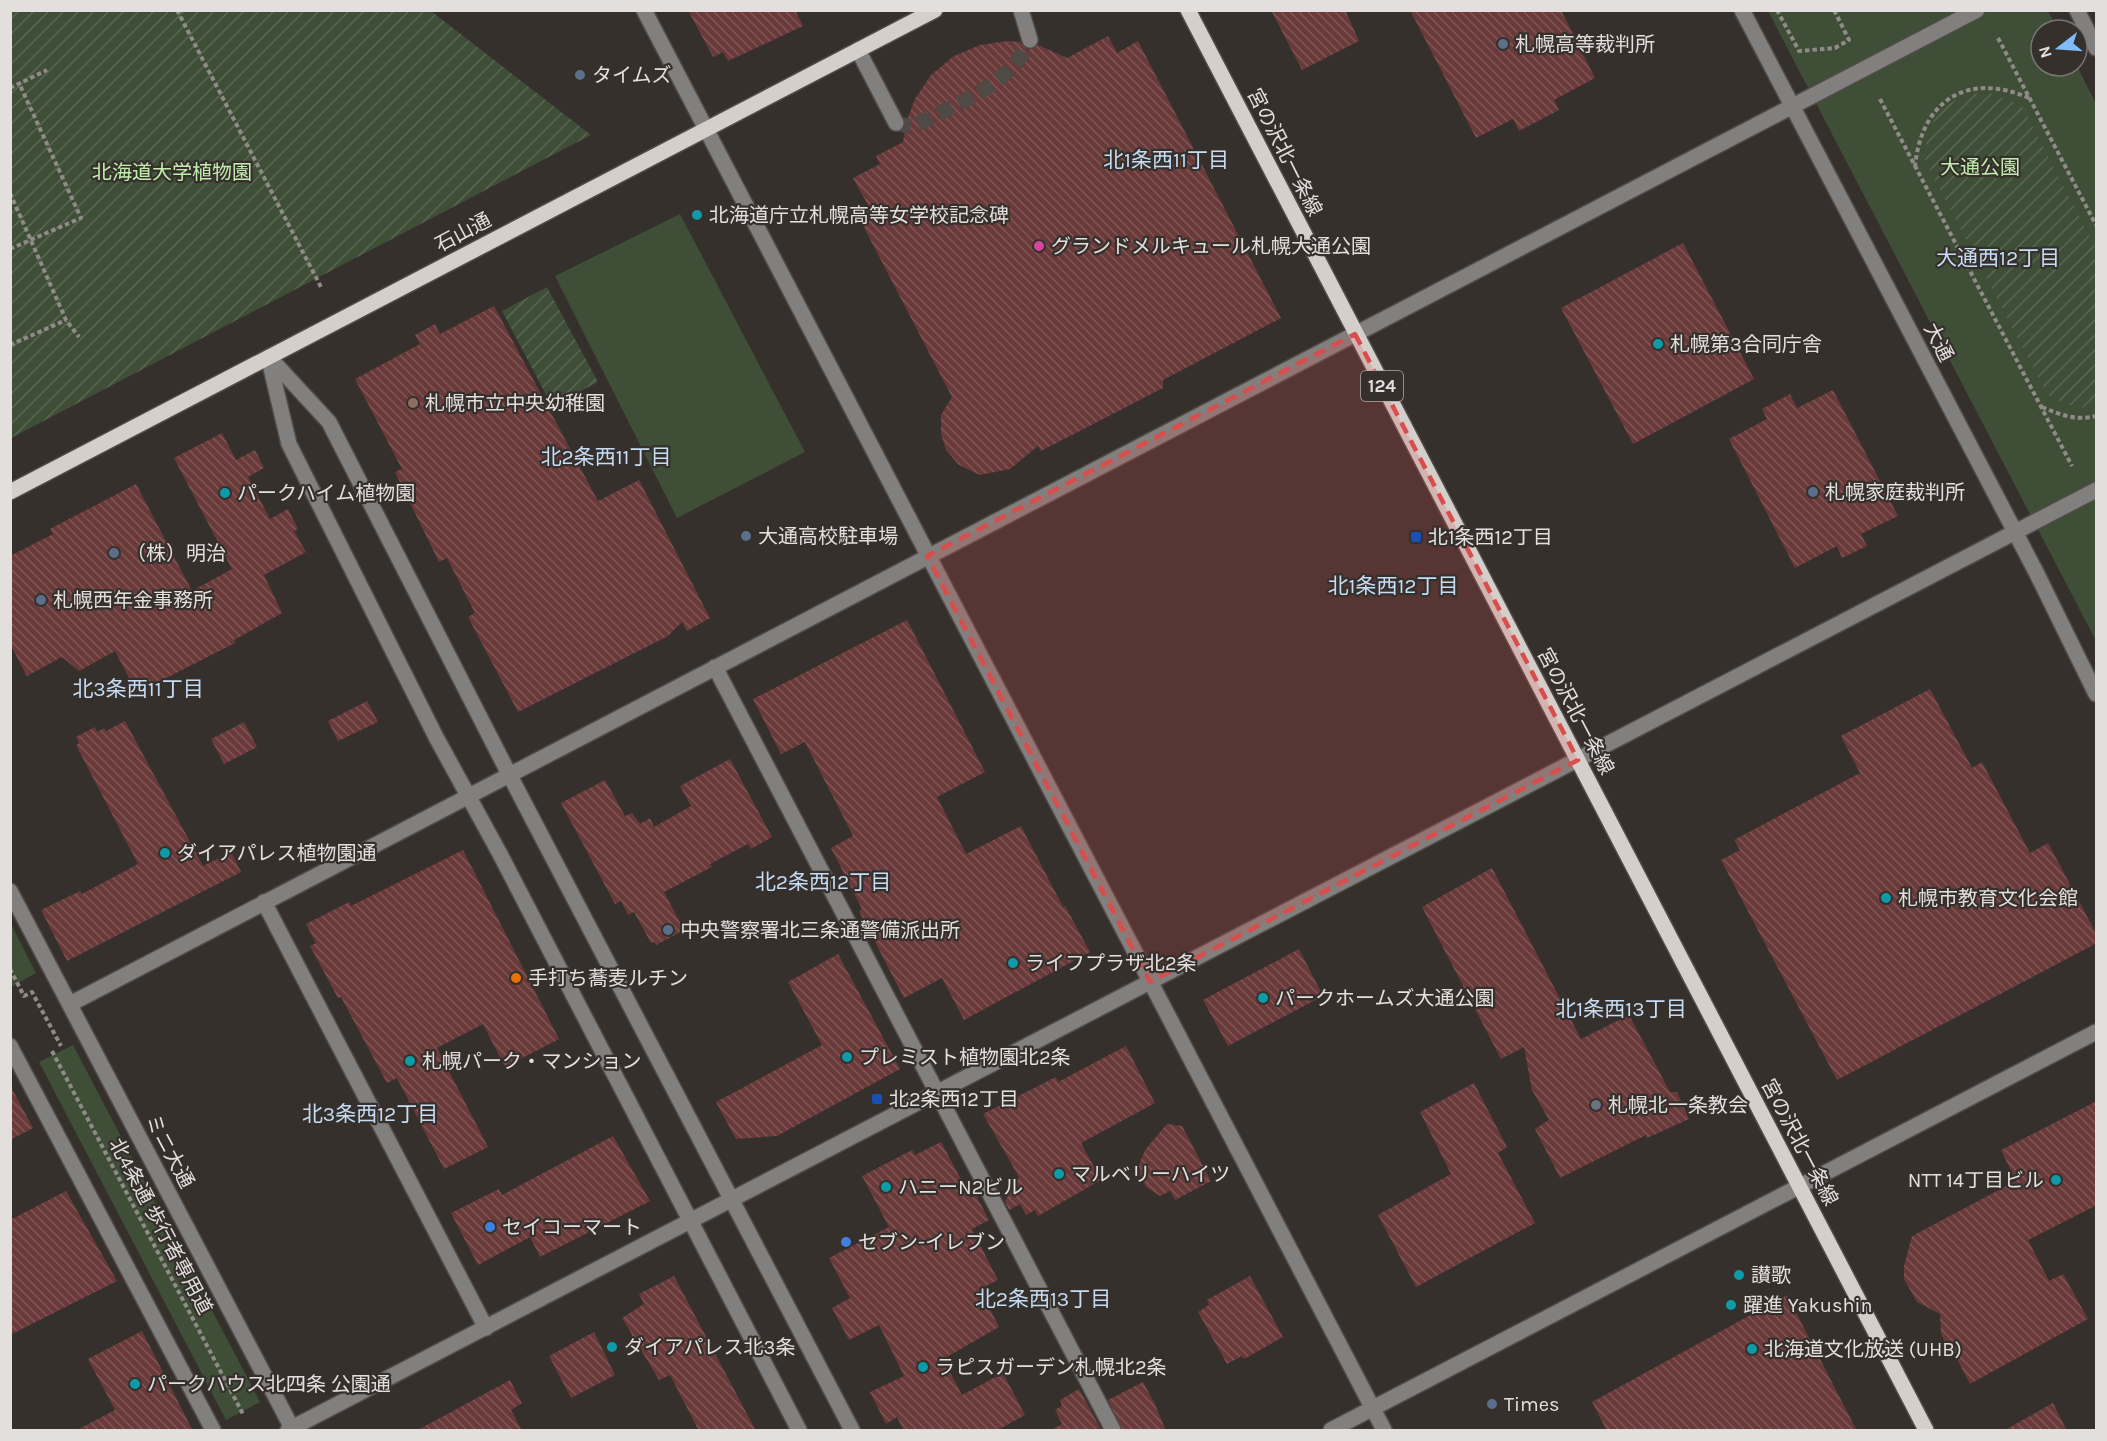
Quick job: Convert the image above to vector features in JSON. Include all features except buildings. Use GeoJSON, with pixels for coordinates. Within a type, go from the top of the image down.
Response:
{"type":"FeatureCollection","features":[{"type":"Feature","properties":{"kind":"main road","name":"石山通"},"geometry":{"type":"LineString","coordinates":[[10,492],[858,50],[918,14],[934,10]]}},
{"type":"Feature","properties":{"kind":"main road","name":"宮の沢北一条線"},"geometry":{"type":"LineString","coordinates":[[1188,10],[1926,1431]]}},
{"type":"Feature","properties":{"kind":"street"},"geometry":{"type":"LineString","coordinates":[[644,10],[1384,1431]]}},
{"type":"Feature","properties":{"kind":"street"},"geometry":{"type":"LineString","coordinates":[[1021,10],[1030,40]]}},
{"type":"Feature","properties":{"kind":"street","name":"大通"},"geometry":{"type":"LineString","coordinates":[[1742,10],[2097,694]]}},
{"type":"Feature","properties":{"kind":"street"},"geometry":{"type":"LineString","coordinates":[[70,1004],[1977,10]]}},
{"type":"Feature","properties":{"kind":"street"},"geometry":{"type":"LineString","coordinates":[[2077,10],[2097,48]]}},
{"type":"Feature","properties":{"kind":"street"},"geometry":{"type":"LineString","coordinates":[[858,50],[896,123]]}},
{"type":"Feature","properties":{"kind":"street"},"geometry":{"type":"LineString","coordinates":[[269,357],[329,422],[509,774],[852,1431]]}},
{"type":"Feature","properties":{"kind":"street"},"geometry":{"type":"LineString","coordinates":[[269,357],[289,444],[468,796],[800,1431]]}},
{"type":"Feature","properties":{"kind":"street"},"geometry":{"type":"LineString","coordinates":[[291,1430],[2097,490]]}},
{"type":"Feature","properties":{"kind":"street"},"geometry":{"type":"LineString","coordinates":[[715,667],[1113,1431]]}},
{"type":"Feature","properties":{"kind":"street","name":"ミニ大通"},"geometry":{"type":"LineString","coordinates":[[10,891],[291,1430]]}},
{"type":"Feature","properties":{"kind":"street"},"geometry":{"type":"LineString","coordinates":[[264,902],[486,1328]]}},
{"type":"Feature","properties":{"kind":"street"},"geometry":{"type":"LineString","coordinates":[[1331,1431],[2097,1032]]}},
{"type":"Feature","properties":{"kind":"street"},"geometry":{"type":"LineString","coordinates":[[10,1046],[213,1431]]}},
{"type":"Feature","properties":{"kind":"path"},"geometry":{"type":"LineString","coordinates":[[177,10],[321,287]]}},
{"type":"Feature","properties":{"kind":"path"},"geometry":{"type":"LineString","coordinates":[[1777,10],[1799,51],[1835,48],[1849,40],[1834,10]]}},
{"type":"Feature","properties":{"kind":"path"},"geometry":{"type":"LineString","coordinates":[[1998,38],[2097,225]]}},
{"type":"Feature","properties":{"kind":"path"},"geometry":{"type":"LineString","coordinates":[[10,88],[48,70]]}},
{"type":"Feature","properties":{"kind":"path"},"geometry":{"type":"LineString","coordinates":[[10,249],[81,218],[19,83]]}},
{"type":"Feature","properties":{"kind":"path"},"geometry":{"type":"LineString","coordinates":[[1916,167],[1917,144],[1926,122],[1942,104],[1962,92],[1984,87],[2008,89],[2029,99]]}},
{"type":"Feature","properties":{"kind":"path"},"geometry":{"type":"LineString","coordinates":[[1880,99],[2072,466]]}},
{"type":"Feature","properties":{"kind":"path"},"geometry":{"type":"LineString","coordinates":[[10,193],[32,238],[66,320],[79,337]]}},
{"type":"Feature","properties":{"kind":"path"},"geometry":{"type":"LineString","coordinates":[[10,345],[66,320]]}},
{"type":"Feature","properties":{"kind":"path"},"geometry":{"type":"LineString","coordinates":[[2041,406],[2064,416],[2088,418],[2097,416]]}},
{"type":"Feature","properties":{"kind":"path"},"geometry":{"type":"LineString","coordinates":[[10,969],[24,996],[32,992],[61,1046]]}},
{"type":"Feature","properties":{"kind":"path","name":"北4条通 歩行者専用道"},"geometry":{"type":"LineString","coordinates":[[52,1051],[244,1416]]}},
{"type":"Feature","properties":{"kind":"highlighted area"},"geometry":{"type":"Polygon","coordinates":[[[1355,334],[1578,760],[1150,982],[927,556],[1355,334]]]}},
{"type":"Feature","properties":{"kind":"green space","name":"北海道大学植物園"},"geometry":{"type":"Polygon","coordinates":[[[11,10],[431,11],[591,135],[11,438],[11,10]]]}},
{"type":"Feature","properties":{"kind":"green space","name":"大通公園"},"geometry":{"type":"Polygon","coordinates":[[[1768,11],[2048,11],[2052,18],[2029,18],[2029,78],[2083,78],[2096,104],[2096,641],[1768,11]]]}},
{"type":"Feature","properties":{"kind":"green space"},"geometry":{"type":"Polygon","coordinates":[[[1988,92],[2022,106],[2096,249],[2096,408],[2070,406],[2047,394],[1925,161],[1929,133],[1940,112],[1959,98],[1988,92]]]}},
{"type":"Feature","properties":{"kind":"green space"},"geometry":{"type":"Polygon","coordinates":[[[680,214],[805,452],[677,518],[555,276],[680,214]]]}},
{"type":"Feature","properties":{"kind":"green space"},"geometry":{"type":"Polygon","coordinates":[[[547,287],[598,382],[552,406],[502,311],[547,287]]]}},
{"type":"Feature","properties":{"kind":"green space"},"geometry":{"type":"Polygon","coordinates":[[[11,924],[36,973],[10,987],[11,924]]]}},
{"type":"Feature","properties":{"kind":"green space"},"geometry":{"type":"Polygon","coordinates":[[[73,1045],[260,1402],[226,1420],[39,1062],[73,1045]]]}},
{"type":"Feature","properties":{"kind":"tunnel"},"geometry":{"type":"LineString","coordinates":[[896,123],[912,127],[979,92],[1009,70],[1021,56],[1030,40]]}},
{"type":"Feature","properties":{"kind":"place","name":"札幌高等裁判所"},"geometry":{"type":"Point","coordinates":[1503,44]}},
{"type":"Feature","properties":{"kind":"place","name":"タイムズ"},"geometry":{"type":"Point","coordinates":[580,75]}},
{"type":"Feature","properties":{"kind":"place","name":"北海道庁立札幌高等女学校記念碑"},"geometry":{"type":"Point","coordinates":[697,215]}},
{"type":"Feature","properties":{"kind":"place","name":"グランドメルキュール札幌大通公園"},"geometry":{"type":"Point","coordinates":[1039,246]}},
{"type":"Feature","properties":{"kind":"place","name":"札幌第3合同庁舎"},"geometry":{"type":"Point","coordinates":[1658,344]}},
{"type":"Feature","properties":{"kind":"place","name":"札幌市立中央幼稚園"},"geometry":{"type":"Point","coordinates":[413,403]}},
{"type":"Feature","properties":{"kind":"place","name":"札幌家庭裁判所"},"geometry":{"type":"Point","coordinates":[1813,492]}},
{"type":"Feature","properties":{"kind":"place","name":"パークハイム植物園"},"geometry":{"type":"Point","coordinates":[225,493]}},
{"type":"Feature","properties":{"kind":"place","name":"大通高校駐車場"},"geometry":{"type":"Point","coordinates":[746,536]}},
{"type":"Feature","properties":{"kind":"place","name":"北1条西12丁目"},"geometry":{"type":"Point","coordinates":[1416,537]}},
{"type":"Feature","properties":{"kind":"place","name":"（株）明治"},"geometry":{"type":"Point","coordinates":[114,553]}},
{"type":"Feature","properties":{"kind":"place","name":"札幌西年金事務所"},"geometry":{"type":"Point","coordinates":[41,600]}},
{"type":"Feature","properties":{"kind":"place","name":"ダイアパレス植物園通"},"geometry":{"type":"Point","coordinates":[165,853]}},
{"type":"Feature","properties":{"kind":"place","name":"札幌市教育文化会館"},"geometry":{"type":"Point","coordinates":[1886,898]}},
{"type":"Feature","properties":{"kind":"place","name":"中央警察署北三条通警備派出所"},"geometry":{"type":"Point","coordinates":[668,930]}},
{"type":"Feature","properties":{"kind":"place","name":"ライフプラザ北2条"},"geometry":{"type":"Point","coordinates":[1013,963]}},
{"type":"Feature","properties":{"kind":"place","name":"手打ち蕎麦ルチン"},"geometry":{"type":"Point","coordinates":[516,978]}},
{"type":"Feature","properties":{"kind":"place","name":"パークホームズ大通公園"},"geometry":{"type":"Point","coordinates":[1263,998]}},
{"type":"Feature","properties":{"kind":"place","name":"プレミスト植物園北2条"},"geometry":{"type":"Point","coordinates":[847,1057]}},
{"type":"Feature","properties":{"kind":"place","name":"札幌パーク・マンション"},"geometry":{"type":"Point","coordinates":[410,1061]}},
{"type":"Feature","properties":{"kind":"place","name":"北2条西12丁目"},"geometry":{"type":"Point","coordinates":[877,1099]}},
{"type":"Feature","properties":{"kind":"place","name":"札幌北一条教会"},"geometry":{"type":"Point","coordinates":[1596,1105]}},
{"type":"Feature","properties":{"kind":"place","name":"マルベリーハイツ"},"geometry":{"type":"Point","coordinates":[1059,1174]}},
{"type":"Feature","properties":{"kind":"place","name":"NTT 14丁目ビル"},"geometry":{"type":"Point","coordinates":[2056,1180]}},
{"type":"Feature","properties":{"kind":"place","name":"ハニーN2ビル"},"geometry":{"type":"Point","coordinates":[886,1187]}},
{"type":"Feature","properties":{"kind":"place","name":"セイコーマート"},"geometry":{"type":"Point","coordinates":[490,1227]}},
{"type":"Feature","properties":{"kind":"place","name":"セブン-イレブン"},"geometry":{"type":"Point","coordinates":[846,1242]}},
{"type":"Feature","properties":{"kind":"place","name":"讃歌"},"geometry":{"type":"Point","coordinates":[1739,1275]}},
{"type":"Feature","properties":{"kind":"place","name":"躍進 Yakushin"},"geometry":{"type":"Point","coordinates":[1731,1305]}},
{"type":"Feature","properties":{"kind":"place","name":"ダイアパレス北3条"},"geometry":{"type":"Point","coordinates":[612,1347]}},
{"type":"Feature","properties":{"kind":"place","name":"北海道文化放送 (UHB)"},"geometry":{"type":"Point","coordinates":[1752,1349]}},
{"type":"Feature","properties":{"kind":"place","name":"ラピスガーデン札幌北2条"},"geometry":{"type":"Point","coordinates":[923,1367]}},
{"type":"Feature","properties":{"kind":"place","name":"パークハウス北四条 公園通"},"geometry":{"type":"Point","coordinates":[135,1384]}},
{"type":"Feature","properties":{"kind":"place","name":"Times"},"geometry":{"type":"Point","coordinates":[1492,1404]}},
{"type":"Feature","properties":{"kind":"district","name":"北1条西11丁目"},"geometry":{"type":"Point","coordinates":[1166,160]}},
{"type":"Feature","properties":{"kind":"district","name":"大通西12丁目"},"geometry":{"type":"Point","coordinates":[1998,258]}},
{"type":"Feature","properties":{"kind":"district","name":"北2条西11丁目"},"geometry":{"type":"Point","coordinates":[606,457]}},
{"type":"Feature","properties":{"kind":"district","name":"北1条西12丁目"},"geometry":{"type":"Point","coordinates":[1393,586]}},
{"type":"Feature","properties":{"kind":"district","name":"北3条西11丁目"},"geometry":{"type":"Point","coordinates":[138,689]}},
{"type":"Feature","properties":{"kind":"district","name":"北2条西12丁目"},"geometry":{"type":"Point","coordinates":[823,882]}},
{"type":"Feature","properties":{"kind":"district","name":"北1条西13丁目"},"geometry":{"type":"Point","coordinates":[1621,1009]}},
{"type":"Feature","properties":{"kind":"district","name":"北3条西12丁目"},"geometry":{"type":"Point","coordinates":[370,1114]}},
{"type":"Feature","properties":{"kind":"district","name":"北2条西13丁目"},"geometry":{"type":"Point","coordinates":[1043,1299]}}]}
